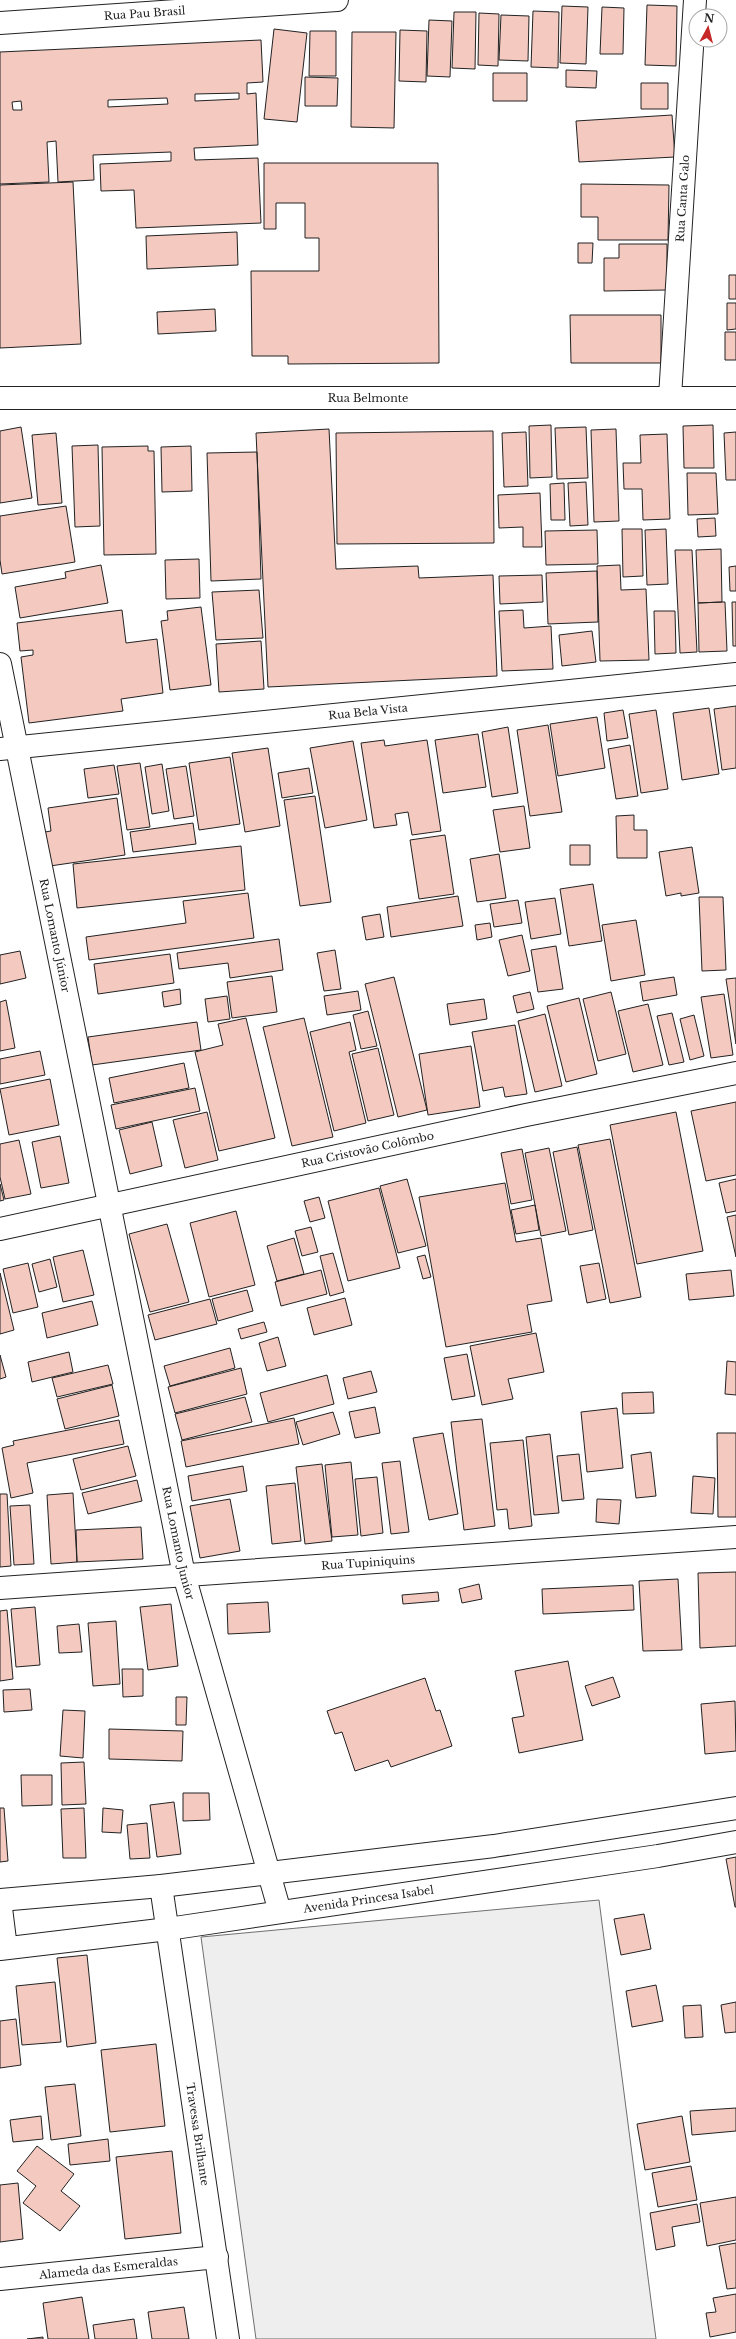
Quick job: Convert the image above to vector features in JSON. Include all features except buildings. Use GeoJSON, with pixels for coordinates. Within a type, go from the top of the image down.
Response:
{"type":"FeatureCollection","features":[{"type":"Feature","properties":{"kind":"street","name":"Rua Pau Brasil"},"geometry":{"type":"LineString","coordinates":[[0,23],[337,0]]}},
{"type":"Feature","properties":{"kind":"street","name":"Rua Canta Galo"},"geometry":{"type":"LineString","coordinates":[[670,397],[696,0]]}},
{"type":"Feature","properties":{"kind":"street","name":"Rua Belmonte"},"geometry":{"type":"LineString","coordinates":[[0,398],[736,398]]}},
{"type":"Feature","properties":{"kind":"street","name":"Rua Lomanto Júnior"},"geometry":{"type":"LineString","coordinates":[[0,664],[9,748],[110,1206]]}},
{"type":"Feature","properties":{"kind":"street","name":"Rua Bela Vista"},"geometry":{"type":"LineString","coordinates":[[9,748],[736,674]]}},
{"type":"Feature","properties":{"kind":"street","name":"Rua Cristovão Colômbo"},"geometry":{"type":"LineString","coordinates":[[0,1230],[518,1117],[736,1073]]}},
{"type":"Feature","properties":{"kind":"street","name":"Rua Lomanto Junior"},"geometry":{"type":"LineString","coordinates":[[110,1206],[184,1575],[280,1912]]}},
{"type":"Feature","properties":{"kind":"street","name":"Rua Tupiniquins"},"geometry":{"type":"LineString","coordinates":[[0,1588],[736,1537]]}},
{"type":"Feature","properties":{"kind":"street"},"geometry":{"type":"LineString","coordinates":[[3,1948],[0,1900],[161,1886],[494,1846],[736,1808]]}},
{"type":"Feature","properties":{"kind":"street","name":"Avenida Princesa Isabel"},"geometry":{"type":"LineString","coordinates":[[3,1948],[168,1929],[658,1856],[736,1842]]}},
{"type":"Feature","properties":{"kind":"street","name":"Travessa Brilhante"},"geometry":{"type":"LineString","coordinates":[[161,1886],[217,2256],[228,2339]]}},
{"type":"Feature","properties":{"kind":"street","name":"Alameda das Esmeraldas"},"geometry":{"type":"LineString","coordinates":[[0,2279],[217,2256]]}},
{"type":"Feature","properties":{"kind":"shaded area"},"geometry":{"type":"Polygon","coordinates":[[[599,1900],[656,2339],[256,2339],[201,1937],[599,1900]]]}}]}
